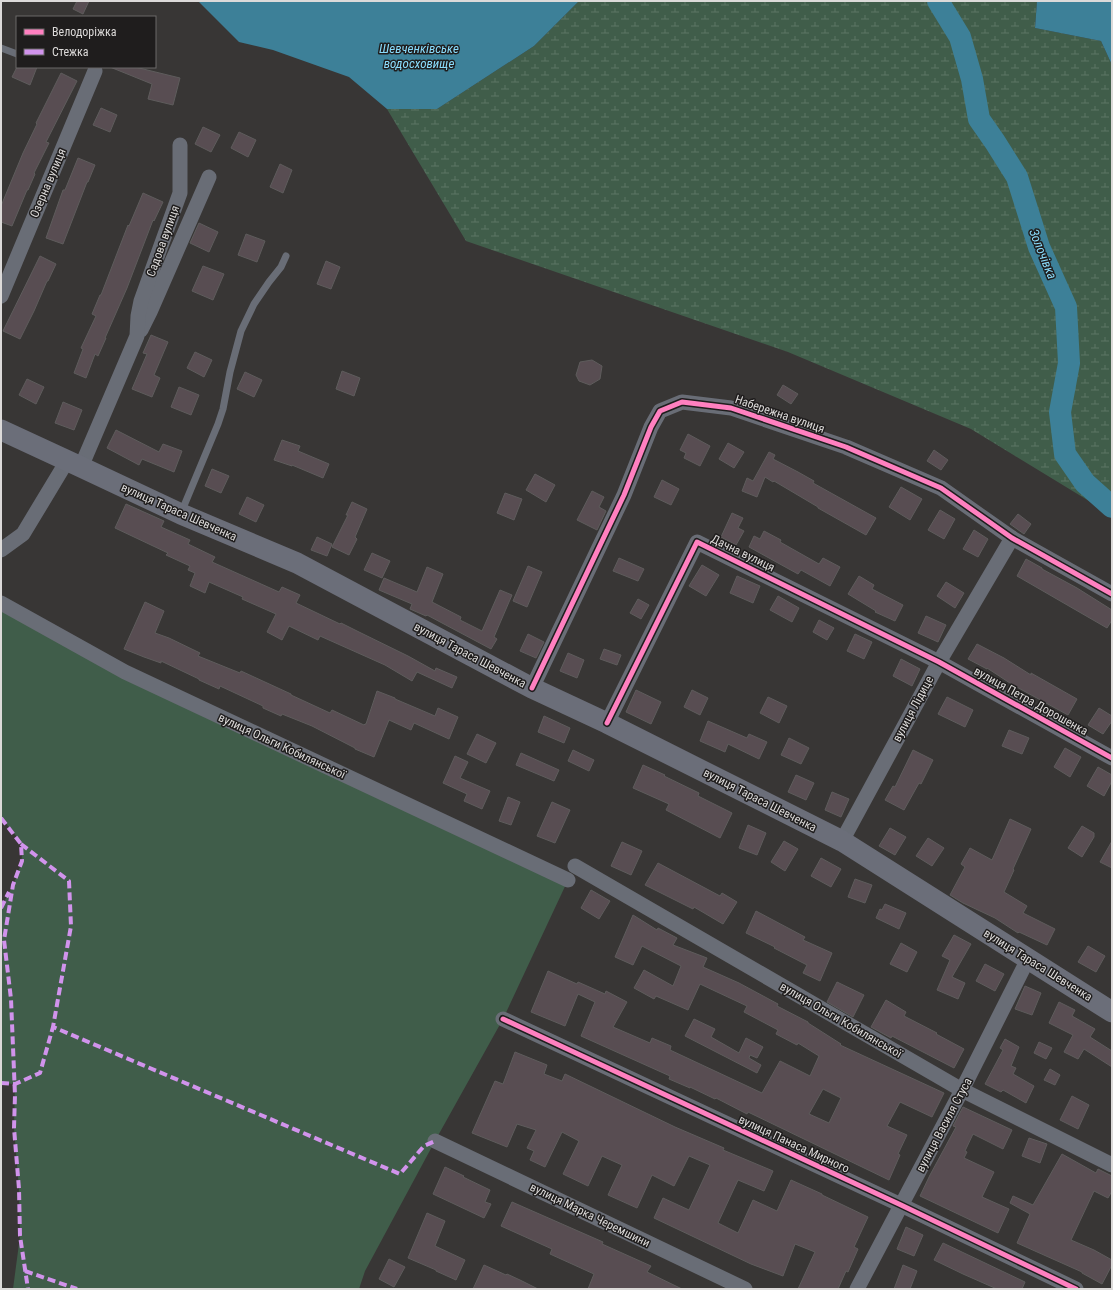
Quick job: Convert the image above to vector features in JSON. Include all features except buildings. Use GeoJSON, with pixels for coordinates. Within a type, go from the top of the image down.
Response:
{"type":"FeatureCollection","features":[{"type":"Feature","properties":{"kind":"main road","name":"вулиця Тараса Шевченка"},"geometry":{"type":"LineString","coordinates":[[1,430],[181,514],[297,563],[532,688],[607,723],[842,841],[1112,1012]]}},
{"type":"Feature","properties":{"kind":"street","name":"Озерна вулиця"},"geometry":{"type":"LineString","coordinates":[[1,296],[95,71]]}},
{"type":"Feature","properties":{"kind":"street","name":"Садова вулиця"},"geometry":{"type":"LineString","coordinates":[[137,336],[138,316],[141,301],[180,193],[180,145]]}},
{"type":"Feature","properties":{"kind":"street","name":"Садова вулиця"},"geometry":{"type":"LineString","coordinates":[[1,550],[23,534],[74,464],[150,312],[209,177]]}},
{"type":"Feature","properties":{"kind":"street","name":"Набережна вулиця"},"geometry":{"type":"LineString","coordinates":[[532,688],[624,495],[651,427],[660,411],[682,402],[730,408],[846,448],[941,488],[1012,538],[1112,594]]}},
{"type":"Feature","properties":{"kind":"street","name":"вулиця Лідице"},"geometry":{"type":"LineString","coordinates":[[842,841],[939,662],[1012,538]]}},
{"type":"Feature","properties":{"kind":"street","name":"Дачна вулиця"},"geometry":{"type":"LineString","coordinates":[[607,723],[697,542],[939,662]]}},
{"type":"Feature","properties":{"kind":"street","name":"вулиця Ольги Кобилянської"},"geometry":{"type":"LineString","coordinates":[[1,603],[126,672],[568,880]]}},
{"type":"Feature","properties":{"kind":"street","name":"вулиця Петра Дорошенка"},"geometry":{"type":"LineString","coordinates":[[939,662],[1112,758]]}},
{"type":"Feature","properties":{"kind":"street","name":"вулиця Ольги Кобилянської"},"geometry":{"type":"LineString","coordinates":[[576,866],[962,1090],[1112,1165]]}},
{"type":"Feature","properties":{"kind":"street","name":"вулиця Василя Стуса"},"geometry":{"type":"LineString","coordinates":[[857,1289],[962,1090],[1028,959]]}},
{"type":"Feature","properties":{"kind":"street","name":"вулиця Панаса Мирного"},"geometry":{"type":"LineString","coordinates":[[503,1019],[901,1205],[1076,1289]]}},
{"type":"Feature","properties":{"kind":"street","name":"вулиця Марка Черемшини"},"geometry":{"type":"LineString","coordinates":[[435,1141],[745,1289]]}},
{"type":"Feature","properties":{"kind":"lane"},"geometry":{"type":"LineString","coordinates":[[1,48],[16,54]]}},
{"type":"Feature","properties":{"kind":"lane"},"geometry":{"type":"LineString","coordinates":[[181,514],[223,409],[230,372],[241,332],[254,304],[281,267],[286,256]]}},
{"type":"Feature","properties":{"kind":"green space"},"geometry":{"type":"Polygon","coordinates":[[[579,1],[1037,1],[1035,28],[1101,41],[1112,65],[1112,515],[971,429],[788,352],[466,241],[387,109],[437,109],[534,46],[579,1]]]}},
{"type":"Feature","properties":{"kind":"green space"},"geometry":{"type":"Polygon","coordinates":[[[1,603],[125,672],[568,880],[503,1019],[365,1271],[359,1289],[13,1289],[20,1236],[19,1189],[14,1128],[15,1084],[1,1083],[1,908],[13,886],[19,869],[22,853],[20,842],[16,836],[3,820],[1,824],[1,603]]]}},
{"type":"Feature","properties":{"kind":"water","name":"Шевченківське водосховище"},"geometry":{"type":"Polygon","coordinates":[[[198,1],[579,1],[534,46],[437,109],[387,109],[349,77],[273,50],[239,42],[198,1]]]}},
{"type":"Feature","properties":{"kind":"water"},"geometry":{"type":"Polygon","coordinates":[[[1037,1],[1112,1],[1112,65],[1101,41],[1035,28],[1037,1]]]}},
{"type":"Feature","properties":{"kind":"waterway","name":"Золочівка"},"geometry":{"type":"LineString","coordinates":[[938,1],[960,37],[972,79],[979,119],[1017,177],[1039,247],[1066,307],[1069,363],[1060,412],[1065,454],[1085,483],[1112,507]]}},
{"type":"Feature","properties":{"kind":"marked path"},"geometry":{"type":"LineString","coordinates":[[1,818],[21,844],[22,861],[13,885],[4,940],[11,999],[15,1095],[14,1128],[19,1189],[20,1236],[28,1289]]}},
{"type":"Feature","properties":{"kind":"marked path"},"geometry":{"type":"LineString","coordinates":[[21,844],[69,881],[71,926],[53,1027],[400,1174],[424,1146],[435,1141]]}},
{"type":"Feature","properties":{"kind":"marked path"},"geometry":{"type":"LineString","coordinates":[[1,908],[9,892]]}},
{"type":"Feature","properties":{"kind":"marked path"},"geometry":{"type":"LineString","coordinates":[[1,1083],[15,1084],[40,1073],[53,1027]]}},
{"type":"Feature","properties":{"kind":"marked path"},"geometry":{"type":"LineString","coordinates":[[25,1271],[77,1289]]}},
{"type":"Feature","properties":{"kind":"cycle path"},"geometry":{"type":"LineString","coordinates":[[532,688],[624,495],[651,427],[660,411],[682,402],[731,408],[846,447],[941,488],[1012,538],[1112,594]]}},
{"type":"Feature","properties":{"kind":"cycle path"},"geometry":{"type":"LineString","coordinates":[[607,723],[697,542],[939,662],[1112,758]]}},
{"type":"Feature","properties":{"kind":"cycle path"},"geometry":{"type":"LineString","coordinates":[[503,1019],[901,1205],[1076,1289]]}}]}
